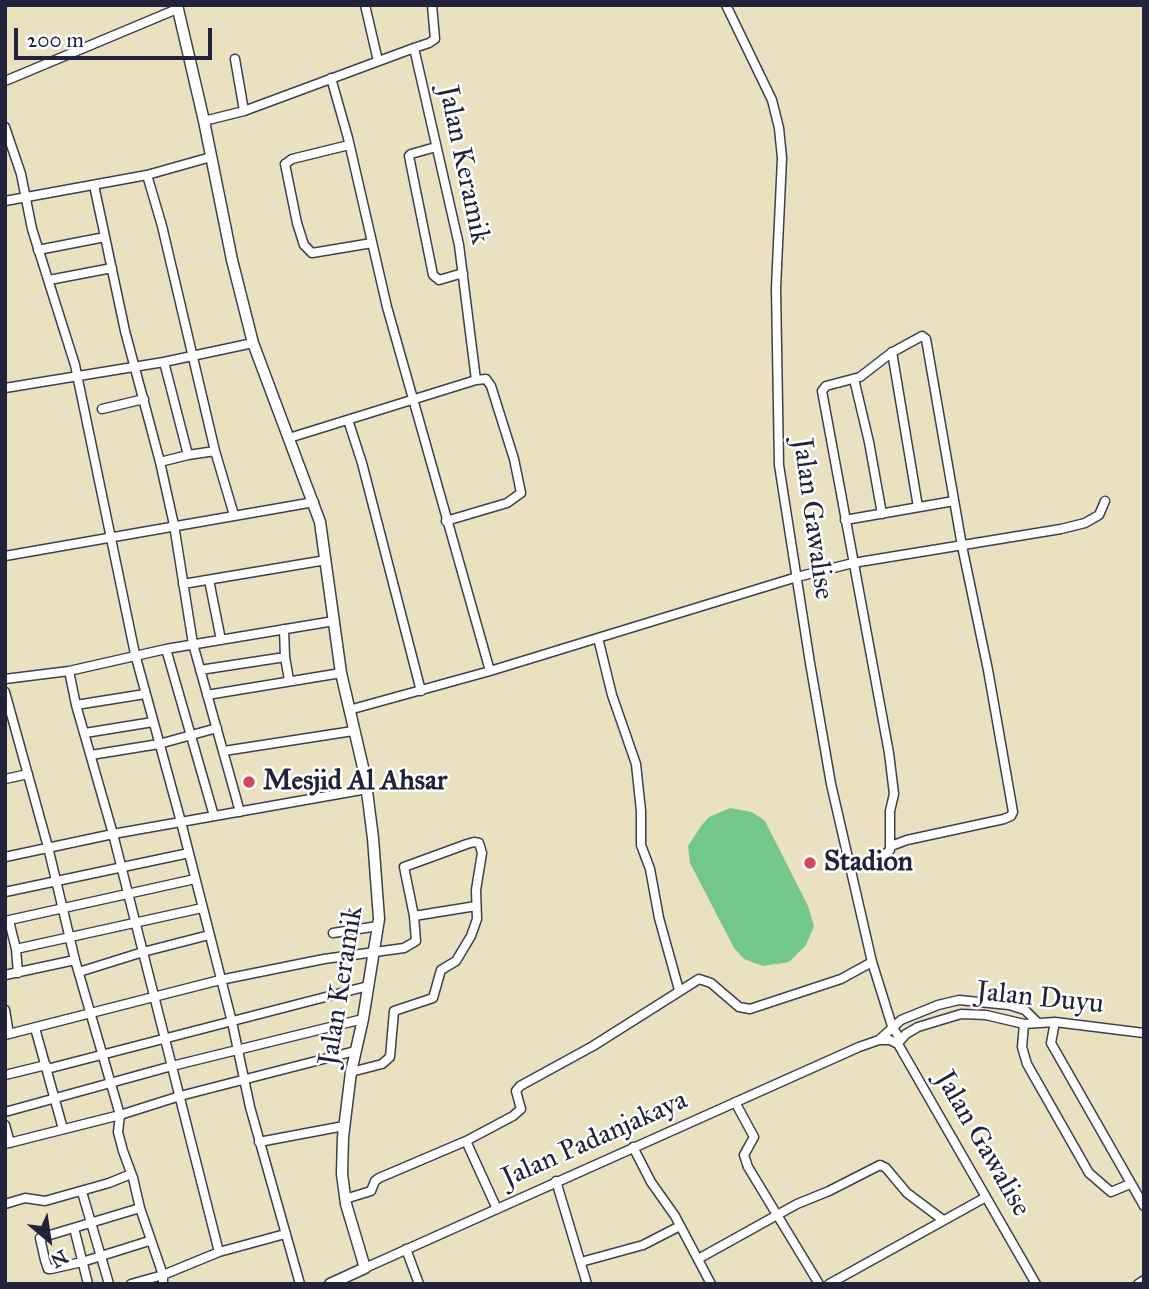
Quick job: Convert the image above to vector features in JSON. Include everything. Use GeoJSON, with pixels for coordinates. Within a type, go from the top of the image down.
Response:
{"type":"FeatureCollection","features":[{"type":"Feature","properties":{"kind":"street"},"geometry":{"type":"LineString","coordinates":[[365,5],[378,61]]}},
{"type":"Feature","properties":{"kind":"street"},"geometry":{"type":"LineString","coordinates":[[204,121],[244,111],[429,43],[435,38],[432,5]]}},
{"type":"Feature","properties":{"kind":"street","name":"Jalan Gawalise"},"geometry":{"type":"LineString","coordinates":[[726,5],[772,100],[782,158],[776,288],[777,439],[831,784],[872,962],[899,1042],[1036,1284]]}},
{"type":"Feature","properties":{"kind":"street","name":"Jalan Keramik"},"geometry":{"type":"LineString","coordinates":[[5,81],[177,7],[204,121],[232,260],[253,343],[314,502],[327,560],[341,673],[367,789],[377,879],[378,926],[363,1019],[351,1072],[344,1126],[342,1174],[345,1199],[365,1268]]}},
{"type":"Feature","properties":{"kind":"street","name":"Jalan Keramik"},"geometry":{"type":"LineString","coordinates":[[414,48],[463,273],[476,380]]}},
{"type":"Feature","properties":{"kind":"street"},"geometry":{"type":"LineString","coordinates":[[235,59],[244,111]]}},
{"type":"Feature","properties":{"kind":"street"},"geometry":{"type":"LineString","coordinates":[[331,78],[387,307],[490,671]]}},
{"type":"Feature","properties":{"kind":"street"},"geometry":{"type":"LineString","coordinates":[[5,127],[26,196],[38,250],[77,375],[135,654],[232,1022],[243,1080],[300,1284]]}},
{"type":"Feature","properties":{"kind":"street"},"geometry":{"type":"LineString","coordinates":[[349,145],[292,159],[285,164],[297,223],[304,245],[312,253],[372,243]]}},
{"type":"Feature","properties":{"kind":"street"},"geometry":{"type":"LineString","coordinates":[[436,147],[410,156],[433,275],[439,279],[463,273]]}},
{"type":"Feature","properties":{"kind":"street"},"geometry":{"type":"LineString","coordinates":[[5,201],[147,175],[211,157]]}},
{"type":"Feature","properties":{"kind":"street"},"geometry":{"type":"LineString","coordinates":[[147,175],[162,226],[215,451],[234,516]]}},
{"type":"Feature","properties":{"kind":"street"},"geometry":{"type":"LineString","coordinates":[[94,185],[174,525],[193,644],[240,812]]}},
{"type":"Feature","properties":{"kind":"street"},"geometry":{"type":"LineString","coordinates":[[38,250],[105,237]]}},
{"type":"Feature","properties":{"kind":"street"},"geometry":{"type":"LineString","coordinates":[[49,280],[112,268]]}},
{"type":"Feature","properties":{"kind":"street"},"geometry":{"type":"LineString","coordinates":[[852,867],[878,862],[887,855],[891,846],[890,811],[894,788],[822,391],[826,386],[854,379],[920,336],[926,339],[1012,814],[1004,819],[907,840],[891,846]]}},
{"type":"Feature","properties":{"kind":"street"},"geometry":{"type":"LineString","coordinates":[[5,388],[164,362],[253,343]]}},
{"type":"Feature","properties":{"kind":"street"},"geometry":{"type":"LineString","coordinates":[[892,352],[918,507]]}},
{"type":"Feature","properties":{"kind":"street"},"geometry":{"type":"LineString","coordinates":[[164,362],[188,456]]}},
{"type":"Feature","properties":{"kind":"street"},"geometry":{"type":"LineString","coordinates":[[289,438],[486,379],[491,386],[520,479],[521,493],[508,503],[446,522]]}},
{"type":"Feature","properties":{"kind":"street"},"geometry":{"type":"LineString","coordinates":[[854,379],[882,514]]}},
{"type":"Feature","properties":{"kind":"street"},"geometry":{"type":"LineString","coordinates":[[102,409],[144,399]]}},
{"type":"Feature","properties":{"kind":"street"},"geometry":{"type":"LineString","coordinates":[[348,420],[362,463],[421,691]]}},
{"type":"Feature","properties":{"kind":"street"},"geometry":{"type":"LineString","coordinates":[[160,462],[215,451]]}},
{"type":"Feature","properties":{"kind":"street"},"geometry":{"type":"LineString","coordinates":[[845,520],[954,500]]}},
{"type":"Feature","properties":{"kind":"street"},"geometry":{"type":"LineString","coordinates":[[349,710],[490,671],[797,577],[853,563],[1085,523],[1098,515],[1105,501]]}},
{"type":"Feature","properties":{"kind":"street"},"geometry":{"type":"LineString","coordinates":[[5,556],[314,502]]}},
{"type":"Feature","properties":{"kind":"street"},"geometry":{"type":"LineString","coordinates":[[183,584],[327,560]]}},
{"type":"Feature","properties":{"kind":"street"},"geometry":{"type":"LineString","coordinates":[[209,580],[221,640]]}},
{"type":"Feature","properties":{"kind":"street"},"geometry":{"type":"LineString","coordinates":[[5,679],[69,671],[135,654],[334,621]]}},
{"type":"Feature","properties":{"kind":"street"},"geometry":{"type":"LineString","coordinates":[[284,629],[289,680]]}},
{"type":"Feature","properties":{"kind":"street"},"geometry":{"type":"LineString","coordinates":[[598,638],[612,695],[636,764],[641,845],[650,869],[659,918],[679,990]]}},
{"type":"Feature","properties":{"kind":"street"},"geometry":{"type":"LineString","coordinates":[[166,649],[214,816]]}},
{"type":"Feature","properties":{"kind":"street"},"geometry":{"type":"LineString","coordinates":[[200,670],[285,657]]}},
{"type":"Feature","properties":{"kind":"street"},"geometry":{"type":"LineString","coordinates":[[69,671],[219,1252]]}},
{"type":"Feature","properties":{"kind":"street"},"geometry":{"type":"LineString","coordinates":[[207,695],[341,673]]}},
{"type":"Feature","properties":{"kind":"street"},"geometry":{"type":"LineString","coordinates":[[5,692],[10,726],[28,774],[69,938],[120,1115],[118,1132],[163,1280]]}},
{"type":"Feature","properties":{"kind":"street"},"geometry":{"type":"LineString","coordinates":[[76,705],[145,694]]}},
{"type":"Feature","properties":{"kind":"street"},"geometry":{"type":"LineString","coordinates":[[85,733],[153,722]]}},
{"type":"Feature","properties":{"kind":"street"},"geometry":{"type":"LineString","coordinates":[[91,755],[159,744],[217,728]]}},
{"type":"Feature","properties":{"kind":"street"},"geometry":{"type":"LineString","coordinates":[[224,751],[353,731]]}},
{"type":"Feature","properties":{"kind":"street"},"geometry":{"type":"LineString","coordinates":[[5,779],[28,774]]}},
{"type":"Feature","properties":{"kind":"street"},"geometry":{"type":"LineString","coordinates":[[5,858],[113,834],[367,789]]}},
{"type":"Feature","properties":{"kind":"street"},"geometry":{"type":"LineString","coordinates":[[5,1010],[7,1034],[220,980],[324,959],[404,948],[416,941],[404,867],[474,842],[481,846],[482,853],[476,890],[475,928],[456,961],[441,970],[435,995],[394,1012],[390,1057],[382,1064],[351,1072]]}},
{"type":"Feature","properties":{"kind":"street"},"geometry":{"type":"LineString","coordinates":[[5,892],[189,853]]}},
{"type":"Feature","properties":{"kind":"street"},"geometry":{"type":"LineString","coordinates":[[18,973],[16,949],[7,921],[195,879]]}},
{"type":"Feature","properties":{"kind":"street"},"geometry":{"type":"LineString","coordinates":[[414,916],[476,906]]}},
{"type":"Feature","properties":{"kind":"street"},"geometry":{"type":"LineString","coordinates":[[16,949],[202,908]]}},
{"type":"Feature","properties":{"kind":"street"},"geometry":{"type":"LineString","coordinates":[[333,933],[378,926]]}},
{"type":"Feature","properties":{"kind":"street"},"geometry":{"type":"LineString","coordinates":[[79,972],[143,952],[209,936]]}},
{"type":"Feature","properties":{"kind":"street"},"geometry":{"type":"LineString","coordinates":[[5,975],[75,960]]}},
{"type":"Feature","properties":{"kind":"street"},"geometry":{"type":"LineString","coordinates":[[345,1199],[371,1191],[379,1178],[466,1141],[520,1111],[516,1091],[520,1086],[593,1046],[679,990],[701,979],[710,983],[739,1007],[750,1009],[832,982],[872,962]]}},
{"type":"Feature","properties":{"kind":"street"},"geometry":{"type":"LineString","coordinates":[[5,1075],[101,1055],[368,986]]}},
{"type":"Feature","properties":{"kind":"street"},"geometry":{"type":"LineString","coordinates":[[879,1040],[892,1026],[909,1016],[938,1005],[964,1000],[984,1001],[1025,1010],[1038,1023]]}},
{"type":"Feature","properties":{"kind":"street","name":"Jalan Duyu"},"geometry":{"type":"LineString","coordinates":[[899,1042],[922,1025],[961,1014],[986,1015],[1024,1024],[1055,1022],[1144,1033]]}},
{"type":"Feature","properties":{"kind":"street"},"geometry":{"type":"LineString","coordinates":[[5,1112],[172,1066],[363,1019]]}},
{"type":"Feature","properties":{"kind":"street"},"geometry":{"type":"LineString","coordinates":[[1055,1022],[1051,1043],[1144,1206]]}},
{"type":"Feature","properties":{"kind":"street"},"geometry":{"type":"LineString","coordinates":[[1024,1024],[1022,1048],[1027,1064],[1088,1173],[1111,1192],[1130,1184]]}},
{"type":"Feature","properties":{"kind":"street"},"geometry":{"type":"LineString","coordinates":[[35,1028],[63,1129]]}},
{"type":"Feature","properties":{"kind":"street"},"geometry":{"type":"LineString","coordinates":[[879,1040],[899,1042]]}},
{"type":"Feature","properties":{"kind":"street","name":"Jalan Padanjakaya"},"geometry":{"type":"LineString","coordinates":[[330,1284],[556,1181],[879,1040]]}},
{"type":"Feature","properties":{"kind":"street"},"geometry":{"type":"LineString","coordinates":[[5,1125],[8,1144],[355,1051]]}},
{"type":"Feature","properties":{"kind":"street"},"geometry":{"type":"LineString","coordinates":[[734,1102],[754,1137],[744,1159],[819,1284]]}},
{"type":"Feature","properties":{"kind":"street"},"geometry":{"type":"LineString","coordinates":[[260,1142],[344,1126]]}},
{"type":"Feature","properties":{"kind":"street"},"geometry":{"type":"LineString","coordinates":[[466,1141],[497,1209]]}},
{"type":"Feature","properties":{"kind":"street"},"geometry":{"type":"LineString","coordinates":[[633,1147],[711,1284]]}},
{"type":"Feature","properties":{"kind":"street"},"geometry":{"type":"LineString","coordinates":[[698,1259],[797,1203],[829,1191],[881,1165],[906,1193],[943,1220]]}},
{"type":"Feature","properties":{"kind":"street"},"geometry":{"type":"LineString","coordinates":[[5,1204],[25,1198],[45,1201],[82,1192],[131,1174]]}},
{"type":"Feature","properties":{"kind":"street"},"geometry":{"type":"LineString","coordinates":[[556,1181],[587,1284]]}},
{"type":"Feature","properties":{"kind":"street"},"geometry":{"type":"LineString","coordinates":[[82,1192],[109,1284]]}},
{"type":"Feature","properties":{"kind":"street"},"geometry":{"type":"LineString","coordinates":[[829,1284],[986,1197]]}},
{"type":"Feature","properties":{"kind":"street"},"geometry":{"type":"LineString","coordinates":[[140,1208],[39,1240],[48,1269],[82,1262],[149,1241]]}},
{"type":"Feature","properties":{"kind":"street"},"geometry":{"type":"LineString","coordinates":[[581,1262],[643,1245],[680,1226]]}},
{"type":"Feature","properties":{"kind":"street"},"geometry":{"type":"LineString","coordinates":[[74,1228],[88,1284]]}},
{"type":"Feature","properties":{"kind":"street"},"geometry":{"type":"LineString","coordinates":[[131,1284],[163,1280],[219,1252],[285,1234]]}},
{"type":"Feature","properties":{"kind":"street"},"geometry":{"type":"LineString","coordinates":[[406,1249],[419,1284]]}},
{"type":"Feature","properties":{"kind":"street"},"geometry":{"type":"LineString","coordinates":[[1138,1284],[1144,1280]]}},
{"type":"Feature","properties":{"kind":"green space"},"geometry":{"type":"Polygon","coordinates":[[[730,808],[752,812],[765,821],[808,906],[814,926],[806,945],[789,962],[763,966],[744,959],[734,948],[690,863],[688,846],[701,826],[709,817],[730,808]]]}},
{"type":"Feature","properties":{"kind":"place","name":"Mesjid Al Ahsar"},"geometry":{"type":"Point","coordinates":[249,782]}},
{"type":"Feature","properties":{"kind":"place","name":"Stadion"},"geometry":{"type":"Point","coordinates":[810,863]}}]}
